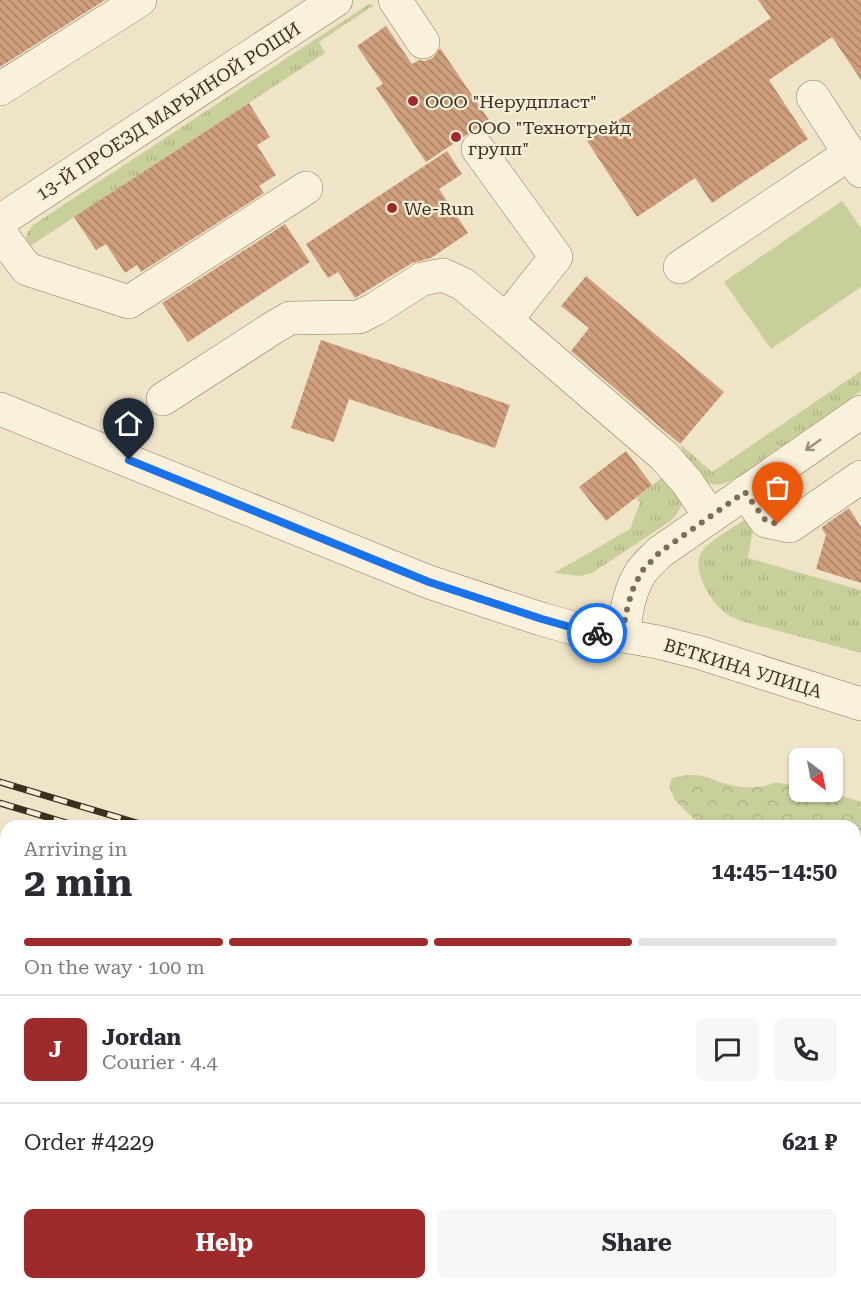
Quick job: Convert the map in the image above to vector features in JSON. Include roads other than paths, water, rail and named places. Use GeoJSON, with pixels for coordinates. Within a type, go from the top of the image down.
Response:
{"type":"FeatureCollection","features":[{"type":"Feature","properties":{"kind":"street"},"geometry":{"type":"LineString","coordinates":[[0,89],[140,0]]}},
{"type":"Feature","properties":{"kind":"street","name":"13-Й ПРОЕЗД МАРЬИНОЙ РОЩИ"},"geometry":{"type":"LineString","coordinates":[[0,221],[336,0]]}},
{"type":"Feature","properties":{"kind":"street"},"geometry":{"type":"LineString","coordinates":[[395,0],[423,42]]}},
{"type":"Feature","properties":{"kind":"street"},"geometry":{"type":"LineString","coordinates":[[680,267],[855,162],[813,98]]}},
{"type":"Feature","properties":{"kind":"street"},"geometry":{"type":"LineString","coordinates":[[478,149],[556,257],[506,320]]}},
{"type":"Feature","properties":{"kind":"street"},"geometry":{"type":"LineString","coordinates":[[0,233],[27,269],[129,302],[306,188]]}},
{"type":"Feature","properties":{"kind":"street"},"geometry":{"type":"LineString","coordinates":[[163,399],[290,318],[359,316],[375,309],[422,279],[443,275],[462,284],[506,320],[664,456],[687,482],[710,516]]}},
{"type":"Feature","properties":{"kind":"street","name":"ВЕТКИНА УЛИЦА"},"geometry":{"type":"LineString","coordinates":[[0,409],[429,582],[591,633],[658,642],[861,704]]}},
{"type":"Feature","properties":{"kind":"street"},"geometry":{"type":"LineString","coordinates":[[624,636],[625,617],[632,591],[642,571],[660,552],[745,492],[859,418]]}},
{"type":"Feature","properties":{"kind":"street"},"geometry":{"type":"LineString","coordinates":[[745,492],[766,521],[790,526],[861,477]]}},
{"type":"Feature","properties":{"kind":"railway"},"geometry":{"type":"LineString","coordinates":[[0,782],[127,820]]}},
{"type":"Feature","properties":{"kind":"railway"},"geometry":{"type":"LineString","coordinates":[[0,803],[57,820]]}},
{"type":"Feature","properties":{"kind":"place","name":"ООО \"Нерудпласт\""},"geometry":{"type":"Point","coordinates":[413,101]}},
{"type":"Feature","properties":{"kind":"place","name":"ООО \"Технотрейд групп\""},"geometry":{"type":"Point","coordinates":[456,137]}},
{"type":"Feature","properties":{"kind":"place","name":"We-Run"},"geometry":{"type":"Point","coordinates":[392,208]}}]}
